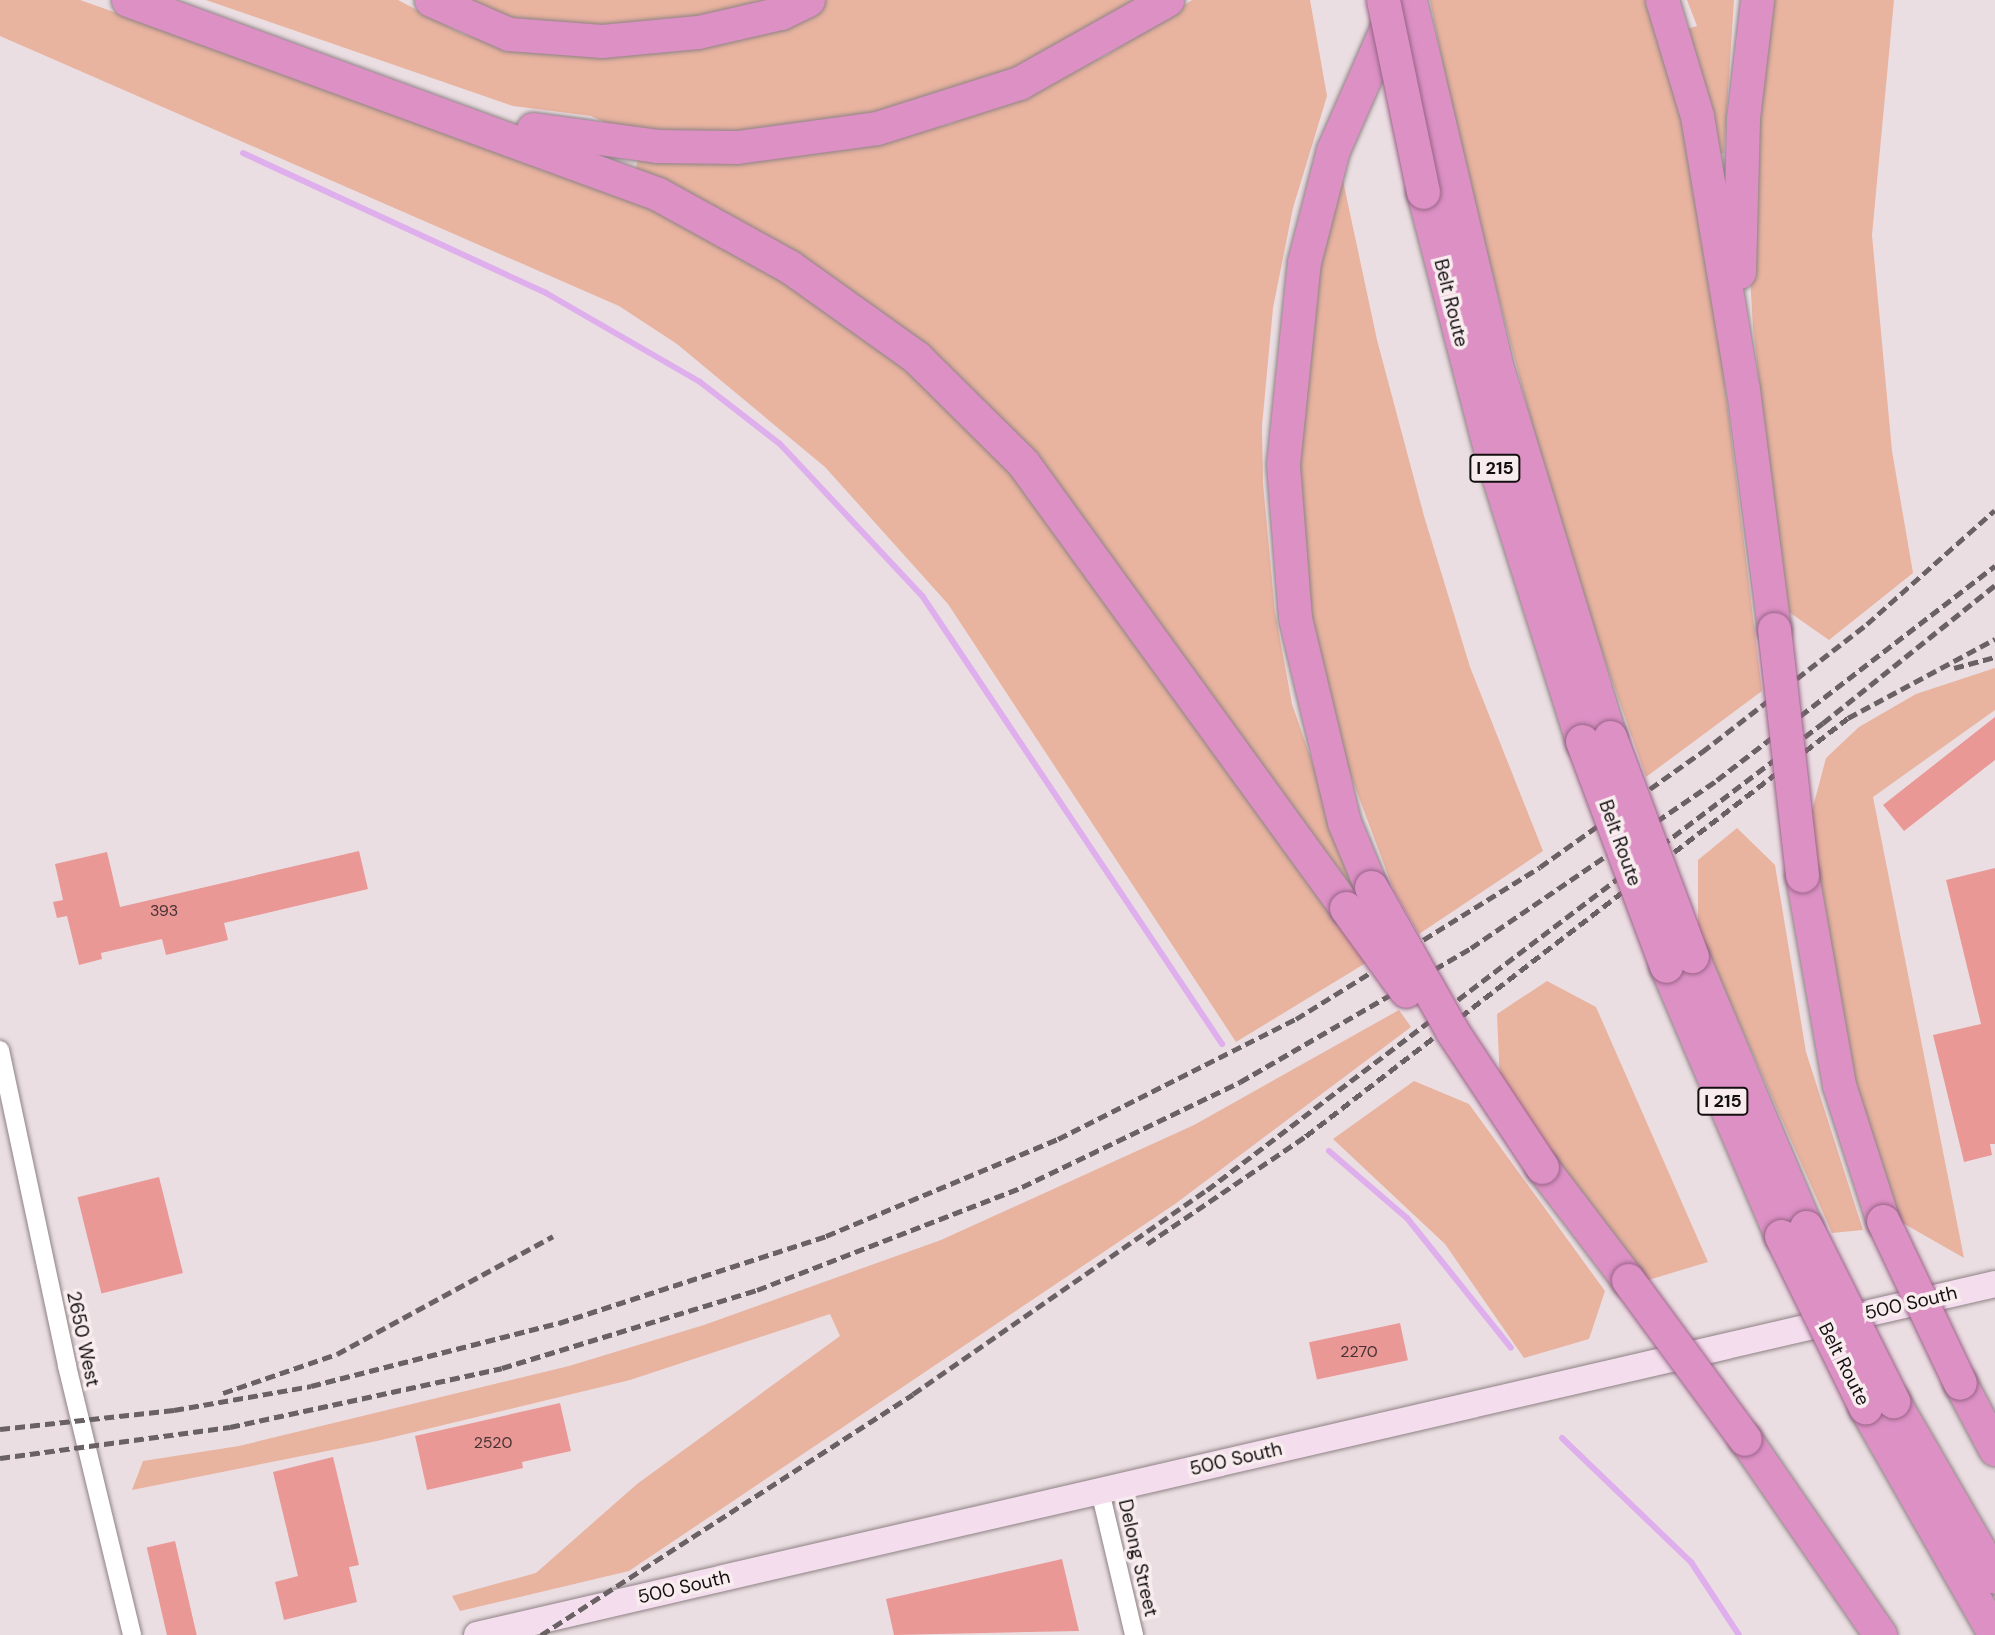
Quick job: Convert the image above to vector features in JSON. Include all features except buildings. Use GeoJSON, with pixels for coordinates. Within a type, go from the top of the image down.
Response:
{"type":"FeatureCollection","features":[{"type":"Feature","properties":{"kind":"highway"},"geometry":{"type":"LineString","coordinates":[[128,0],[658,194],[726,227],[916,357],[1023,463],[1423,984],[1542,1167],[1745,1439],[1880,1635]]}},
{"type":"Feature","properties":{"kind":"highway"},"geometry":{"type":"LineString","coordinates":[[430,0],[509,34],[602,41],[698,32],[781,13],[808,0]]}},
{"type":"Feature","properties":{"kind":"highway"},"geometry":{"type":"LineString","coordinates":[[415,104],[609,142],[737,147],[800,142],[877,128],[1019,83],[1167,0]]}},
{"type":"Feature","properties":{"kind":"highway","name":"Belt Route"},"geometry":{"type":"LineString","coordinates":[[1382,0],[1438,196]]}},
{"type":"Feature","properties":{"kind":"highway"},"geometry":{"type":"LineString","coordinates":[[1358,898],[1344,822],[1295,618],[1283,464],[1304,262],[1333,150],[1398,0]]}},
{"type":"Feature","properties":{"kind":"highway","name":"Belt Route"},"geometry":{"type":"LineString","coordinates":[[1410,0],[1438,196],[1493,460],[1679,961],[1794,1232],[1995,1635]]}},
{"type":"Feature","properties":{"kind":"highway"},"geometry":{"type":"LineString","coordinates":[[1662,0],[1696,116],[1743,390],[1802,875],[1839,1085],[1883,1221],[1960,1383],[1995,1449]]}},
{"type":"Feature","properties":{"kind":"highway"},"geometry":{"type":"LineString","coordinates":[[1743,390],[1739,250],[1743,131],[1757,0]]}},
{"type":"Feature","properties":{"kind":"highway","name":"Belt Route"},"geometry":{"type":"LineString","coordinates":[[1879,1404],[1995,1577]]}},
{"type":"Feature","properties":{"kind":"street","name":"2650 West"},"geometry":{"type":"LineString","coordinates":[[0,1050],[67,1366],[132,1635]]}},
{"type":"Feature","properties":{"kind":"street","name":"500 South"},"geometry":{"type":"LineString","coordinates":[[477,1635],[1995,1284]]}},
{"type":"Feature","properties":{"kind":"street","name":"Delong Street"},"geometry":{"type":"LineString","coordinates":[[1100,1491],[1134,1635]]}},
{"type":"Feature","properties":{"kind":"shaded area"},"geometry":{"type":"Polygon","coordinates":[[[0,0],[80,0],[607,186],[755,259],[901,361],[1034,498],[1374,958],[1236,1042],[948,604],[825,467],[677,344],[619,306],[0,36],[0,0]]]}},
{"type":"Feature","properties":{"kind":"shaded area"},"geometry":{"type":"Polygon","coordinates":[[[206,0],[398,0],[463,34],[513,48],[783,20],[826,0],[1149,0],[1088,37],[939,101],[731,136],[615,127],[591,116],[513,106],[206,0]]]}},
{"type":"Feature","properties":{"kind":"shaded area"},"geometry":{"type":"Polygon","coordinates":[[[450,0],[770,0],[659,27],[520,24],[450,0]]]}},
{"type":"Feature","properties":{"kind":"shaded area"},"geometry":{"type":"Polygon","coordinates":[[[1192,0],[1310,0],[1327,96],[1293,208],[1273,308],[1262,426],[1263,483],[1275,612],[1292,704],[1359,897],[1066,498],[896,326],[782,245],[635,172],[639,156],[876,142],[950,124],[1105,56],[1192,0]]]}},
{"type":"Feature","properties":{"kind":"shaded area"},"geometry":{"type":"Polygon","coordinates":[[[1430,0],[1647,0],[1664,38],[1706,229],[1762,691],[1646,777],[1561,535],[1461,154],[1430,0]]]}},
{"type":"Feature","properties":{"kind":"shaded area"},"geometry":{"type":"Polygon","coordinates":[[[1687,0],[1734,0],[1724,153],[1718,154],[1687,29],[1697,26],[1687,0]]]}},
{"type":"Feature","properties":{"kind":"shaded area"},"geometry":{"type":"Polygon","coordinates":[[[1767,0],[1894,0],[1872,235],[1892,451],[1913,573],[1829,640],[1786,610],[1753,328],[1749,259],[1767,0]]]}},
{"type":"Feature","properties":{"kind":"shaded area"},"geometry":{"type":"Polygon","coordinates":[[[1338,157],[1377,340],[1424,516],[1470,667],[1543,851],[1419,934],[1394,891],[1324,704],[1310,650],[1295,419],[1338,157]]]}},
{"type":"Feature","properties":{"kind":"shaded area"},"geometry":{"type":"Polygon","coordinates":[[[1995,668],[1995,710],[1873,797],[1964,1258],[1901,1222],[1882,1171],[1842,1035],[1808,826],[1826,758],[1859,727],[1916,694],[1995,668]]]}},
{"type":"Feature","properties":{"kind":"shaded area"},"geometry":{"type":"Polygon","coordinates":[[[1737,828],[1775,865],[1806,1052],[1863,1230],[1832,1233],[1698,930],[1698,860],[1737,828]]]}},
{"type":"Feature","properties":{"kind":"shaded area"},"geometry":{"type":"Polygon","coordinates":[[[1547,981],[1596,1007],[1708,1262],[1645,1281],[1500,1083],[1497,1014],[1547,981]]]}},
{"type":"Feature","properties":{"kind":"shaded area"},"geometry":{"type":"Polygon","coordinates":[[[1399,1010],[1411,1027],[1175,1204],[629,1571],[460,1611],[452,1596],[536,1573],[637,1484],[840,1336],[830,1314],[630,1380],[377,1441],[132,1490],[143,1461],[239,1446],[569,1366],[704,1325],[941,1240],[1194,1125],[1399,1010]]]}},
{"type":"Feature","properties":{"kind":"shaded area"},"geometry":{"type":"Polygon","coordinates":[[[1414,1081],[1469,1104],[1605,1291],[1589,1339],[1524,1358],[1445,1244],[1333,1139],[1414,1081]]]}},
{"type":"Feature","properties":{"kind":"waterway"},"geometry":{"type":"LineString","coordinates":[[243,153],[546,293],[700,382],[780,444],[923,597],[1222,1044]]}},
{"type":"Feature","properties":{"kind":"waterway"},"geometry":{"type":"LineString","coordinates":[[1329,1151],[1407,1218],[1511,1348]]}},
{"type":"Feature","properties":{"kind":"waterway"},"geometry":{"type":"LineString","coordinates":[[1562,1438],[1691,1562],[1739,1635]]}},
{"type":"Feature","properties":{"kind":"railway"},"geometry":{"type":"LineString","coordinates":[[0,1429],[174,1410],[311,1386],[559,1323],[826,1236],[1058,1139],[1296,1019],[1540,867],[1702,752],[1867,624],[1995,510]]}},
{"type":"Feature","properties":{"kind":"railway"},"geometry":{"type":"LineString","coordinates":[[0,1458],[230,1427],[502,1368],[757,1290],[1022,1187],[1240,1082],[1471,948],[1717,780],[1995,566]]}},
{"type":"Feature","properties":{"kind":"railway"},"geometry":{"type":"LineString","coordinates":[[541,1635],[913,1394],[1207,1190],[1823,723],[1995,585]]}},
{"type":"Feature","properties":{"kind":"railway"},"geometry":{"type":"LineString","coordinates":[[1147,1244],[1306,1136],[1848,718],[1995,639]]}},
{"type":"Feature","properties":{"kind":"railway"},"geometry":{"type":"LineString","coordinates":[[1954,668],[1995,657]]}},
{"type":"Feature","properties":{"kind":"railway"},"geometry":{"type":"LineString","coordinates":[[223,1393],[337,1354],[553,1236]]}}]}
